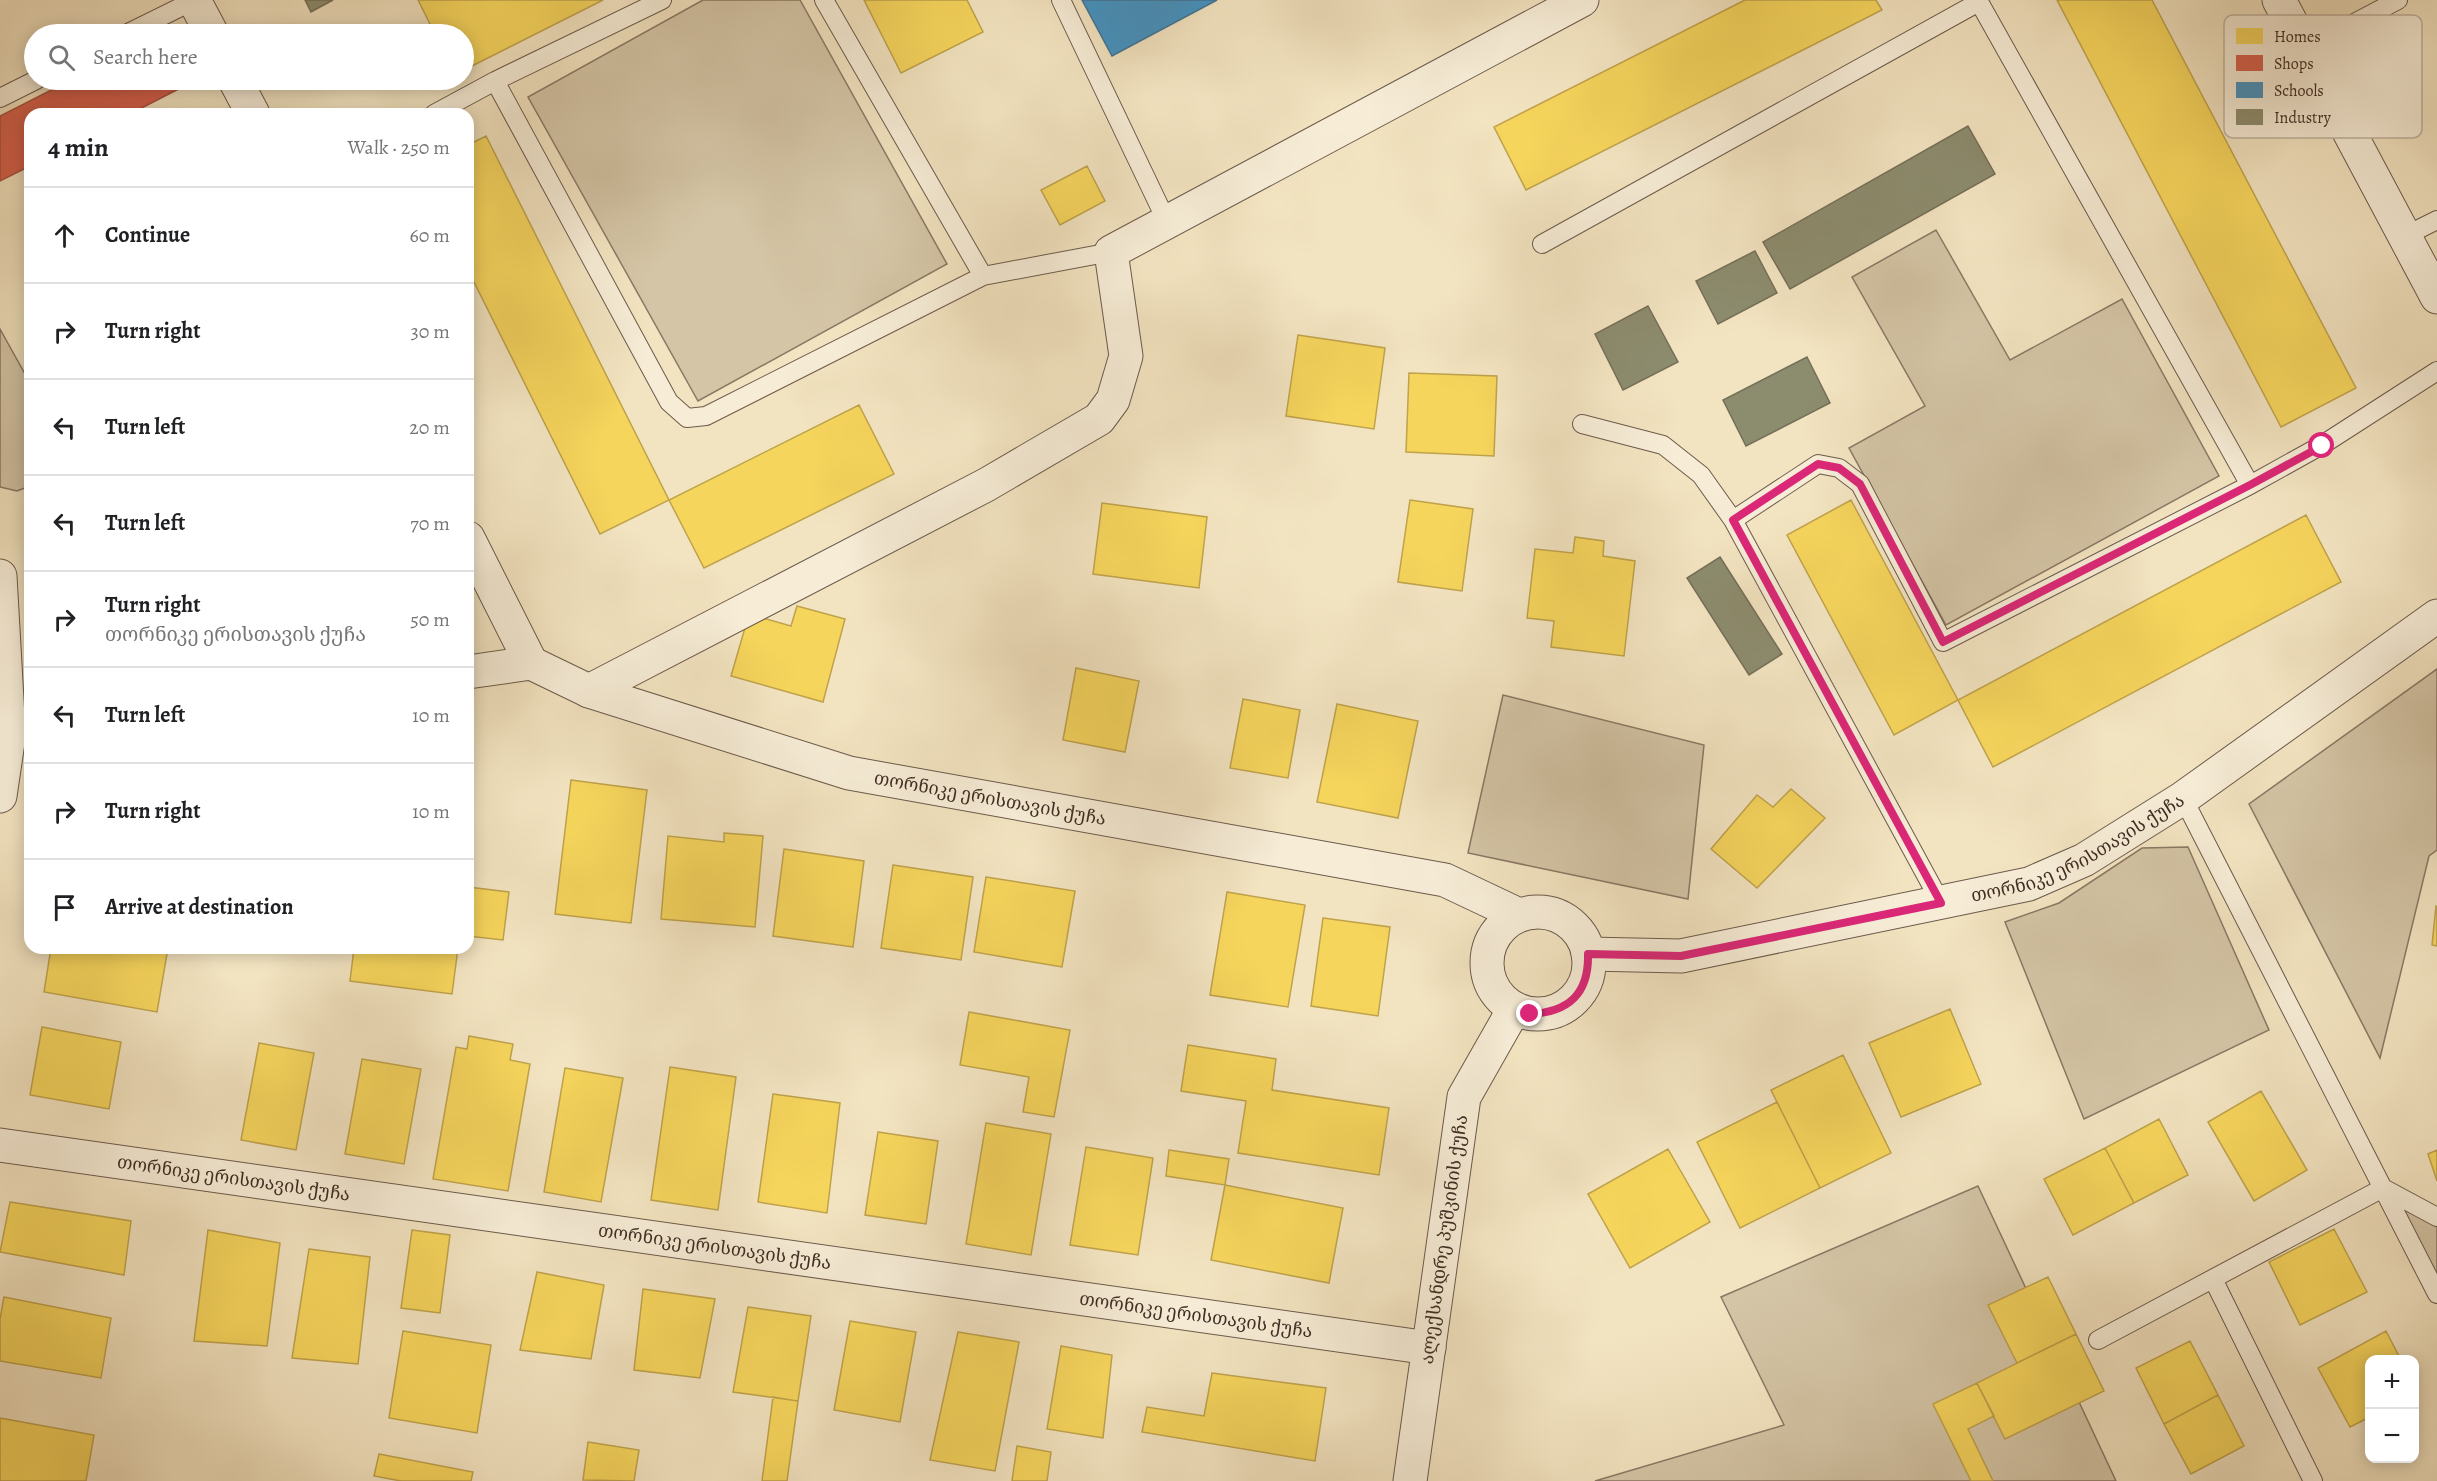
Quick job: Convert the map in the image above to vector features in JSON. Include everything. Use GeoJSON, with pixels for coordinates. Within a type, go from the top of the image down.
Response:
{"type":"FeatureCollection","features":[{"type":"Feature","properties":{"kind":"street"},"geometry":{"type":"LineString","coordinates":[[195,0],[207,24]]}},
{"type":"Feature","properties":{"kind":"street"},"geometry":{"type":"LineString","coordinates":[[589,691],[986,485],[1099,419],[1113,400],[1126,356],[1111,252],[1582,0]]}},
{"type":"Feature","properties":{"kind":"street"},"geometry":{"type":"LineString","coordinates":[[2279,0],[2287,15]]}},
{"type":"Feature","properties":{"kind":"street"},"geometry":{"type":"LineString","coordinates":[[240,90],[249,108]]}},
{"type":"Feature","properties":{"kind":"street"},"geometry":{"type":"LineString","coordinates":[[2352,138],[2437,297]]}},
{"type":"Feature","properties":{"kind":"street"},"geometry":{"type":"LineString","coordinates":[[474,550],[531,663],[474,671]]}},
{"type":"Feature","properties":{"kind":"street"},"geometry":{"type":"LineString","coordinates":[[0,576],[20,733],[0,795]]}},
{"type":"Feature","properties":{"kind":"street","name":"თორნიკე ერისთავის ქუჩა"},"geometry":{"type":"LineString","coordinates":[[1588,954],[1681,956],[2029,884],[2084,860],[2183,798],[2435,620]]}},
{"type":"Feature","properties":{"kind":"street","name":"თორნიკე ერისთავის ქუჩა"},"geometry":{"type":"LineString","coordinates":[[531,663],[589,691],[849,773],[1445,880],[1519,915]]}},
{"type":"Feature","properties":{"kind":"street"},"geometry":{"type":"LineString","coordinates":[[1533,911],[1563,918],[1575,927],[1583,939],[1588,954],[1588,970],[1584,985],[1575,999],[1561,1008],[1546,1013],[1530,1014],[1515,1009],[1501,999],[1492,984],[1487,969],[1487,952],[1494,936],[1504,924],[1519,915],[1533,911]]}},
{"type":"Feature","properties":{"kind":"street","name":"ალექსანდრე პუშკინის ქუჩა"},"geometry":{"type":"LineString","coordinates":[[1410,1481],[1464,1097],[1515,1009]]}},
{"type":"Feature","properties":{"kind":"street","name":"თორნიკე ერისთავის ქუჩა"},"geometry":{"type":"LineString","coordinates":[[0,1145],[1429,1348]]}},
{"type":"Feature","properties":{"kind":"lane"},"geometry":{"type":"LineString","coordinates":[[146,24],[195,0]]}},
{"type":"Feature","properties":{"kind":"lane"},"geometry":{"type":"LineString","coordinates":[[445,108],[495,81],[662,0]]}},
{"type":"Feature","properties":{"kind":"lane"},"geometry":{"type":"LineString","coordinates":[[824,0],[983,276]]}},
{"type":"Feature","properties":{"kind":"lane"},"geometry":{"type":"LineString","coordinates":[[1060,0],[1167,222]]}},
{"type":"Feature","properties":{"kind":"lane"},"geometry":{"type":"LineString","coordinates":[[2370,15],[2398,0]]}},
{"type":"Feature","properties":{"kind":"lane"},"geometry":{"type":"LineString","coordinates":[[1542,244],[1979,1],[2250,485]]}},
{"type":"Feature","properties":{"kind":"lane"},"geometry":{"type":"LineString","coordinates":[[495,81],[669,402],[687,418],[706,416],[983,276],[1111,252]]}},
{"type":"Feature","properties":{"kind":"lane"},"geometry":{"type":"LineString","coordinates":[[0,98],[24,86]]}},
{"type":"Feature","properties":{"kind":"lane"},"geometry":{"type":"LineString","coordinates":[[2404,236],[2437,219]]}},
{"type":"Feature","properties":{"kind":"lane"},"geometry":{"type":"LineString","coordinates":[[1733,520],[1818,464],[1839,468],[1860,484],[1943,642],[2322,446],[2437,371]]}},
{"type":"Feature","properties":{"kind":"lane"},"geometry":{"type":"LineString","coordinates":[[1582,424],[1663,445],[1701,475],[1733,520],[1941,903]]}},
{"type":"Feature","properties":{"kind":"lane"},"geometry":{"type":"LineString","coordinates":[[2183,798],[2437,1294]]}},
{"type":"Feature","properties":{"kind":"lane"},"geometry":{"type":"LineString","coordinates":[[2383,1188],[2437,1216]]}},
{"type":"Feature","properties":{"kind":"lane"},"geometry":{"type":"LineString","coordinates":[[2098,1340],[2383,1188]]}},
{"type":"Feature","properties":{"kind":"lane"},"geometry":{"type":"LineString","coordinates":[[2212,1279],[2313,1481]]}},
{"type":"Feature","properties":{"kind":"shaded area"},"geometry":{"type":"Polygon","coordinates":[[[703,0],[800,0],[947,264],[698,401],[528,97],[703,0]]]}},
{"type":"Feature","properties":{"kind":"shaded area"},"geometry":{"type":"Polygon","coordinates":[[[1936,230],[2010,360],[2122,299],[2219,476],[1946,625],[1849,448],[1925,406],[1852,277],[1936,230]]]}},
{"type":"Feature","properties":{"kind":"shaded area"},"geometry":{"type":"Polygon","coordinates":[[[0,329],[24,372],[24,488],[17,491],[0,487],[0,329]]]}},
{"type":"Feature","properties":{"kind":"shaded area"},"geometry":{"type":"Polygon","coordinates":[[[2437,669],[2437,850],[2429,856],[2380,1058],[2249,804],[2437,669]]]}},
{"type":"Feature","properties":{"kind":"shaded area"},"geometry":{"type":"Polygon","coordinates":[[[1503,695],[1704,745],[1688,899],[1468,853],[1503,695]]]}},
{"type":"Feature","properties":{"kind":"shaded area"},"geometry":{"type":"Polygon","coordinates":[[[2188,847],[2269,1030],[2084,1119],[2005,922],[2059,903],[2142,848],[2188,847]]]}},
{"type":"Feature","properties":{"kind":"shaded area"},"geometry":{"type":"Polygon","coordinates":[[[1978,1186],[2116,1481],[1595,1481],[1784,1425],[1721,1297],[1978,1186]]]}},
{"type":"Feature","properties":{"kind":"shaded area"},"geometry":{"type":"Polygon","coordinates":[[[2383,1188],[2437,1217],[2437,1294],[2383,1188]]]}},
{"type":"Feature","properties":{"kind":"building: Homes"},"geometry":{"type":"Polygon","coordinates":[[[418,0],[603,0],[474,65],[474,24],[430,24],[418,0]]]}},
{"type":"Feature","properties":{"kind":"building: Homes"},"geometry":{"type":"Polygon","coordinates":[[[864,0],[967,0],[983,32],[901,73],[864,0]]]}},
{"type":"Feature","properties":{"kind":"building: Homes"},"geometry":{"type":"Polygon","coordinates":[[[1745,0],[1876,0],[1882,10],[1526,190],[1494,127],[1745,0]]]}},
{"type":"Feature","properties":{"kind":"building: Homes"},"geometry":{"type":"Polygon","coordinates":[[[2057,0],[2152,0],[2356,388],[2281,427],[2057,0]]]}},
{"type":"Feature","properties":{"kind":"building: Homes"},"geometry":{"type":"Polygon","coordinates":[[[486,136],[669,500],[600,534],[474,282],[474,142],[486,136]]]}},
{"type":"Feature","properties":{"kind":"building: Homes"},"geometry":{"type":"Polygon","coordinates":[[[1087,166],[1105,201],[1060,225],[1041,190],[1087,166]]]}},
{"type":"Feature","properties":{"kind":"building: Homes"},"geometry":{"type":"Polygon","coordinates":[[[1298,335],[1385,348],[1374,429],[1286,416],[1298,335]]]}},
{"type":"Feature","properties":{"kind":"building: Homes"},"geometry":{"type":"Polygon","coordinates":[[[1409,373],[1497,376],[1494,456],[1406,452],[1409,373]]]}},
{"type":"Feature","properties":{"kind":"building: Homes"},"geometry":{"type":"Polygon","coordinates":[[[859,405],[894,474],[704,568],[669,500],[859,405]]]}},
{"type":"Feature","properties":{"kind":"building: Homes"},"geometry":{"type":"Polygon","coordinates":[[[1410,500],[1473,509],[1462,591],[1398,582],[1410,500]]]}},
{"type":"Feature","properties":{"kind":"building: Homes"},"geometry":{"type":"Polygon","coordinates":[[[1851,500],[1958,700],[1894,735],[1787,535],[1851,500]]]}},
{"type":"Feature","properties":{"kind":"building: Homes"},"geometry":{"type":"Polygon","coordinates":[[[1102,503],[1207,517],[1199,588],[1093,574],[1102,503]]]}},
{"type":"Feature","properties":{"kind":"building: Homes"},"geometry":{"type":"Polygon","coordinates":[[[2306,515],[2341,582],[1993,767],[1958,700],[2306,515]]]}},
{"type":"Feature","properties":{"kind":"building: Homes"},"geometry":{"type":"Polygon","coordinates":[[[1575,537],[1604,541],[1603,556],[1635,561],[1624,656],[1551,647],[1554,621],[1527,618],[1535,549],[1573,553],[1575,537]]]}},
{"type":"Feature","properties":{"kind":"building: Homes"},"geometry":{"type":"Polygon","coordinates":[[[797,606],[845,619],[823,702],[731,676],[749,614],[791,626],[797,606]]]}},
{"type":"Feature","properties":{"kind":"building: Homes"},"geometry":{"type":"Polygon","coordinates":[[[1076,668],[1139,681],[1125,752],[1063,740],[1076,668]]]}},
{"type":"Feature","properties":{"kind":"building: Homes"},"geometry":{"type":"Polygon","coordinates":[[[1243,699],[1300,710],[1288,778],[1230,768],[1243,699]]]}},
{"type":"Feature","properties":{"kind":"building: Homes"},"geometry":{"type":"Polygon","coordinates":[[[1337,704],[1418,721],[1398,818],[1317,802],[1337,704]]]}},
{"type":"Feature","properties":{"kind":"building: Homes"},"geometry":{"type":"Polygon","coordinates":[[[571,780],[647,790],[631,923],[555,914],[571,780]]]}},
{"type":"Feature","properties":{"kind":"building: Homes"},"geometry":{"type":"Polygon","coordinates":[[[1791,789],[1825,818],[1757,888],[1711,849],[1757,795],[1773,807],[1791,789]]]}},
{"type":"Feature","properties":{"kind":"building: Homes"},"geometry":{"type":"Polygon","coordinates":[[[724,833],[763,836],[755,927],[661,919],[668,836],[724,842],[724,833]]]}},
{"type":"Feature","properties":{"kind":"building: Homes"},"geometry":{"type":"Polygon","coordinates":[[[784,849],[864,861],[853,947],[773,936],[784,849]]]}},
{"type":"Feature","properties":{"kind":"building: Homes"},"geometry":{"type":"Polygon","coordinates":[[[893,865],[973,877],[961,960],[881,948],[893,865]]]}},
{"type":"Feature","properties":{"kind":"building: Homes"},"geometry":{"type":"Polygon","coordinates":[[[986,877],[1075,891],[1062,967],[974,952],[986,877]]]}},
{"type":"Feature","properties":{"kind":"building: Homes"},"geometry":{"type":"Polygon","coordinates":[[[474,888],[509,892],[503,940],[474,937],[474,888]]]}},
{"type":"Feature","properties":{"kind":"building: Homes"},"geometry":{"type":"Polygon","coordinates":[[[1227,892],[1305,905],[1288,1007],[1210,995],[1227,892]]]}},
{"type":"Feature","properties":{"kind":"building: Homes"},"geometry":{"type":"Polygon","coordinates":[[[2437,906],[2437,946],[2432,945],[2437,906]]]}},
{"type":"Feature","properties":{"kind":"building: Homes"},"geometry":{"type":"Polygon","coordinates":[[[1323,918],[1390,927],[1378,1016],[1311,1006],[1323,918]]]}},
{"type":"Feature","properties":{"kind":"building: Homes"},"geometry":{"type":"Polygon","coordinates":[[[50,954],[167,954],[157,1012],[44,992],[50,954]]]}},
{"type":"Feature","properties":{"kind":"building: Homes"},"geometry":{"type":"Polygon","coordinates":[[[353,954],[457,954],[452,994],[350,981],[353,954]]]}},
{"type":"Feature","properties":{"kind":"building: Homes"},"geometry":{"type":"Polygon","coordinates":[[[1950,1009],[1981,1084],[1901,1117],[1869,1043],[1950,1009]]]}},
{"type":"Feature","properties":{"kind":"building: Homes"},"geometry":{"type":"Polygon","coordinates":[[[969,1012],[1070,1030],[1054,1117],[1023,1112],[1029,1077],[960,1065],[969,1012]]]}},
{"type":"Feature","properties":{"kind":"building: Homes"},"geometry":{"type":"Polygon","coordinates":[[[42,1027],[121,1042],[109,1109],[30,1095],[42,1027]]]}},
{"type":"Feature","properties":{"kind":"building: Homes"},"geometry":{"type":"Polygon","coordinates":[[[469,1036],[513,1044],[510,1060],[530,1064],[508,1191],[433,1179],[456,1047],[467,1049],[469,1036]]]}},
{"type":"Feature","properties":{"kind":"building: Homes"},"geometry":{"type":"Polygon","coordinates":[[[259,1043],[314,1053],[296,1150],[241,1140],[259,1043]]]}},
{"type":"Feature","properties":{"kind":"building: Homes"},"geometry":{"type":"Polygon","coordinates":[[[1188,1045],[1276,1059],[1272,1090],[1389,1108],[1379,1175],[1238,1153],[1246,1101],[1181,1091],[1188,1045]]]}},
{"type":"Feature","properties":{"kind":"building: Homes"},"geometry":{"type":"Polygon","coordinates":[[[1843,1055],[1891,1153],[1820,1188],[1771,1090],[1843,1055]]]}},
{"type":"Feature","properties":{"kind":"building: Homes"},"geometry":{"type":"Polygon","coordinates":[[[362,1059],[421,1069],[404,1164],[345,1154],[362,1059]]]}},
{"type":"Feature","properties":{"kind":"building: Homes"},"geometry":{"type":"Polygon","coordinates":[[[670,1067],[736,1077],[718,1210],[651,1200],[670,1067]]]}},
{"type":"Feature","properties":{"kind":"building: Homes"},"geometry":{"type":"Polygon","coordinates":[[[565,1068],[623,1078],[601,1202],[544,1192],[565,1068]]]}},
{"type":"Feature","properties":{"kind":"building: Homes"},"geometry":{"type":"Polygon","coordinates":[[[2261,1091],[2307,1170],[2254,1201],[2208,1122],[2261,1091]]]}},
{"type":"Feature","properties":{"kind":"building: Homes"},"geometry":{"type":"Polygon","coordinates":[[[773,1094],[840,1103],[827,1213],[758,1202],[773,1094]]]}},
{"type":"Feature","properties":{"kind":"building: Homes"},"geometry":{"type":"Polygon","coordinates":[[[1777,1102],[1820,1188],[1740,1228],[1697,1142],[1777,1102]]]}},
{"type":"Feature","properties":{"kind":"building: Homes"},"geometry":{"type":"Polygon","coordinates":[[[2159,1119],[2188,1175],[2134,1203],[2105,1148],[2159,1119]]]}},
{"type":"Feature","properties":{"kind":"building: Homes"},"geometry":{"type":"Polygon","coordinates":[[[986,1123],[1051,1134],[1031,1255],[966,1244],[986,1123]]]}},
{"type":"Feature","properties":{"kind":"building: Homes"},"geometry":{"type":"Polygon","coordinates":[[[878,1132],[938,1141],[926,1224],[865,1215],[878,1132]]]}},
{"type":"Feature","properties":{"kind":"building: Homes"},"geometry":{"type":"Polygon","coordinates":[[[1086,1147],[1153,1158],[1138,1255],[1070,1245],[1086,1147]]]}},
{"type":"Feature","properties":{"kind":"building: Homes"},"geometry":{"type":"Polygon","coordinates":[[[2105,1148],[2134,1203],[2073,1235],[2044,1179],[2105,1148]]]}},
{"type":"Feature","properties":{"kind":"building: Homes"},"geometry":{"type":"Polygon","coordinates":[[[1668,1149],[1710,1222],[1630,1268],[1588,1194],[1668,1149]]]}},
{"type":"Feature","properties":{"kind":"building: Homes"},"geometry":{"type":"Polygon","coordinates":[[[1169,1150],[1229,1159],[1225,1185],[1166,1176],[1169,1150]]]}},
{"type":"Feature","properties":{"kind":"building: Homes"},"geometry":{"type":"Polygon","coordinates":[[[2437,1150],[2437,1181],[2428,1154],[2437,1150]]]}},
{"type":"Feature","properties":{"kind":"building: Homes"},"geometry":{"type":"Polygon","coordinates":[[[1225,1185],[1343,1208],[1329,1283],[1211,1260],[1225,1185]]]}},
{"type":"Feature","properties":{"kind":"building: Homes"},"geometry":{"type":"Polygon","coordinates":[[[10,1202],[131,1221],[124,1275],[0,1252],[10,1202]]]}},
{"type":"Feature","properties":{"kind":"building: Homes"},"geometry":{"type":"Polygon","coordinates":[[[2334,1229],[2367,1292],[2300,1325],[2269,1262],[2334,1229]]]}},
{"type":"Feature","properties":{"kind":"building: Homes"},"geometry":{"type":"Polygon","coordinates":[[[208,1230],[280,1243],[267,1346],[194,1341],[208,1230]]]}},
{"type":"Feature","properties":{"kind":"building: Homes"},"geometry":{"type":"Polygon","coordinates":[[[412,1230],[450,1235],[440,1313],[401,1308],[412,1230]]]}},
{"type":"Feature","properties":{"kind":"building: Homes"},"geometry":{"type":"Polygon","coordinates":[[[309,1249],[370,1257],[358,1364],[292,1358],[309,1249]]]}},
{"type":"Feature","properties":{"kind":"building: Homes"},"geometry":{"type":"Polygon","coordinates":[[[537,1272],[604,1285],[591,1359],[520,1350],[537,1272]]]}},
{"type":"Feature","properties":{"kind":"building: Homes"},"geometry":{"type":"Polygon","coordinates":[[[2048,1277],[2076,1334],[2017,1363],[1988,1305],[2048,1277]]]}},
{"type":"Feature","properties":{"kind":"building: Homes"},"geometry":{"type":"Polygon","coordinates":[[[643,1289],[715,1299],[700,1378],[634,1370],[643,1289]]]}},
{"type":"Feature","properties":{"kind":"building: Homes"},"geometry":{"type":"Polygon","coordinates":[[[4,1297],[111,1318],[101,1378],[0,1361],[0,1319],[4,1297]]]}},
{"type":"Feature","properties":{"kind":"building: Homes"},"geometry":{"type":"Polygon","coordinates":[[[748,1307],[811,1316],[798,1401],[733,1392],[748,1307]]]}},
{"type":"Feature","properties":{"kind":"building: Homes"},"geometry":{"type":"Polygon","coordinates":[[[850,1321],[916,1332],[900,1422],[834,1410],[850,1321]]]}},
{"type":"Feature","properties":{"kind":"building: Homes"},"geometry":{"type":"Polygon","coordinates":[[[403,1331],[491,1345],[477,1433],[389,1418],[403,1331]]]}},
{"type":"Feature","properties":{"kind":"building: Homes"},"geometry":{"type":"Polygon","coordinates":[[[2386,1331],[2398,1355],[2365,1355],[2365,1420],[2350,1427],[2318,1368],[2386,1331]]]}},
{"type":"Feature","properties":{"kind":"building: Homes"},"geometry":{"type":"Polygon","coordinates":[[[958,1332],[1019,1342],[995,1471],[930,1460],[958,1332]]]}},
{"type":"Feature","properties":{"kind":"building: Homes"},"geometry":{"type":"Polygon","coordinates":[[[2076,1334],[2104,1391],[2005,1439],[1977,1383],[2076,1334]]]}},
{"type":"Feature","properties":{"kind":"building: Homes"},"geometry":{"type":"Polygon","coordinates":[[[2190,1341],[2218,1395],[2164,1424],[2136,1368],[2190,1341]]]}},
{"type":"Feature","properties":{"kind":"building: Homes"},"geometry":{"type":"Polygon","coordinates":[[[1061,1346],[1112,1355],[1103,1438],[1047,1429],[1061,1346]]]}},
{"type":"Feature","properties":{"kind":"building: Homes"},"geometry":{"type":"Polygon","coordinates":[[[1212,1373],[1326,1388],[1315,1461],[1142,1432],[1147,1407],[1204,1416],[1212,1373]]]}},
{"type":"Feature","properties":{"kind":"building: Homes"},"geometry":{"type":"Polygon","coordinates":[[[1977,1383],[1994,1416],[1968,1429],[1993,1481],[1971,1481],[1933,1404],[1977,1383]]]}},
{"type":"Feature","properties":{"kind":"building: Homes"},"geometry":{"type":"Polygon","coordinates":[[[2218,1395],[2244,1446],[2191,1474],[2164,1424],[2218,1395]]]}},
{"type":"Feature","properties":{"kind":"building: Homes"},"geometry":{"type":"Polygon","coordinates":[[[773,1397],[798,1401],[787,1481],[762,1481],[773,1397]]]}},
{"type":"Feature","properties":{"kind":"building: Homes"},"geometry":{"type":"Polygon","coordinates":[[[0,1418],[94,1435],[86,1481],[0,1481],[0,1418]]]}},
{"type":"Feature","properties":{"kind":"building: Homes"},"geometry":{"type":"Polygon","coordinates":[[[588,1442],[639,1450],[634,1481],[583,1480],[588,1442]]]}},
{"type":"Feature","properties":{"kind":"building: Homes"},"geometry":{"type":"Polygon","coordinates":[[[1017,1446],[1051,1452],[1047,1481],[1012,1481],[1017,1446]]]}},
{"type":"Feature","properties":{"kind":"building: Homes"},"geometry":{"type":"Polygon","coordinates":[[[379,1454],[473,1472],[471,1481],[401,1481],[374,1476],[379,1454]]]}},
{"type":"Feature","properties":{"kind":"building: Shops"},"geometry":{"type":"Polygon","coordinates":[[[51,90],[177,90],[142,108],[24,108],[24,169],[0,181],[0,116],[51,90]]]}},
{"type":"Feature","properties":{"kind":"building: Schools"},"geometry":{"type":"Polygon","coordinates":[[[1082,0],[1217,0],[1112,56],[1082,0]]]}},
{"type":"Feature","properties":{"kind":"building: Industry"},"geometry":{"type":"Polygon","coordinates":[[[305,0],[333,0],[311,12],[305,0]]]}},
{"type":"Feature","properties":{"kind":"building: Industry"},"geometry":{"type":"Polygon","coordinates":[[[1968,126],[1995,174],[1790,289],[1763,242],[1968,126]]]}},
{"type":"Feature","properties":{"kind":"building: Industry"},"geometry":{"type":"Polygon","coordinates":[[[1755,251],[1777,293],[1718,324],[1696,281],[1755,251]]]}},
{"type":"Feature","properties":{"kind":"building: Industry"},"geometry":{"type":"Polygon","coordinates":[[[1648,306],[1678,362],[1623,390],[1595,334],[1648,306]]]}},
{"type":"Feature","properties":{"kind":"building: Industry"},"geometry":{"type":"Polygon","coordinates":[[[1807,357],[1830,403],[1746,446],[1723,400],[1807,357]]]}},
{"type":"Feature","properties":{"kind":"building: Industry"},"geometry":{"type":"Polygon","coordinates":[[[1720,557],[1782,654],[1749,675],[1687,578],[1720,557]]]}},
{"type":"Feature","properties":{"kind":"route"},"geometry":{"type":"LineString","coordinates":[[1530,1014],[1546,1013],[1561,1008],[1575,999],[1584,985],[1588,970],[1588,954],[1681,956],[1941,903],[1733,520],[1818,464],[1839,468],[1860,484],[1943,642],[2322,446]]}}]}
